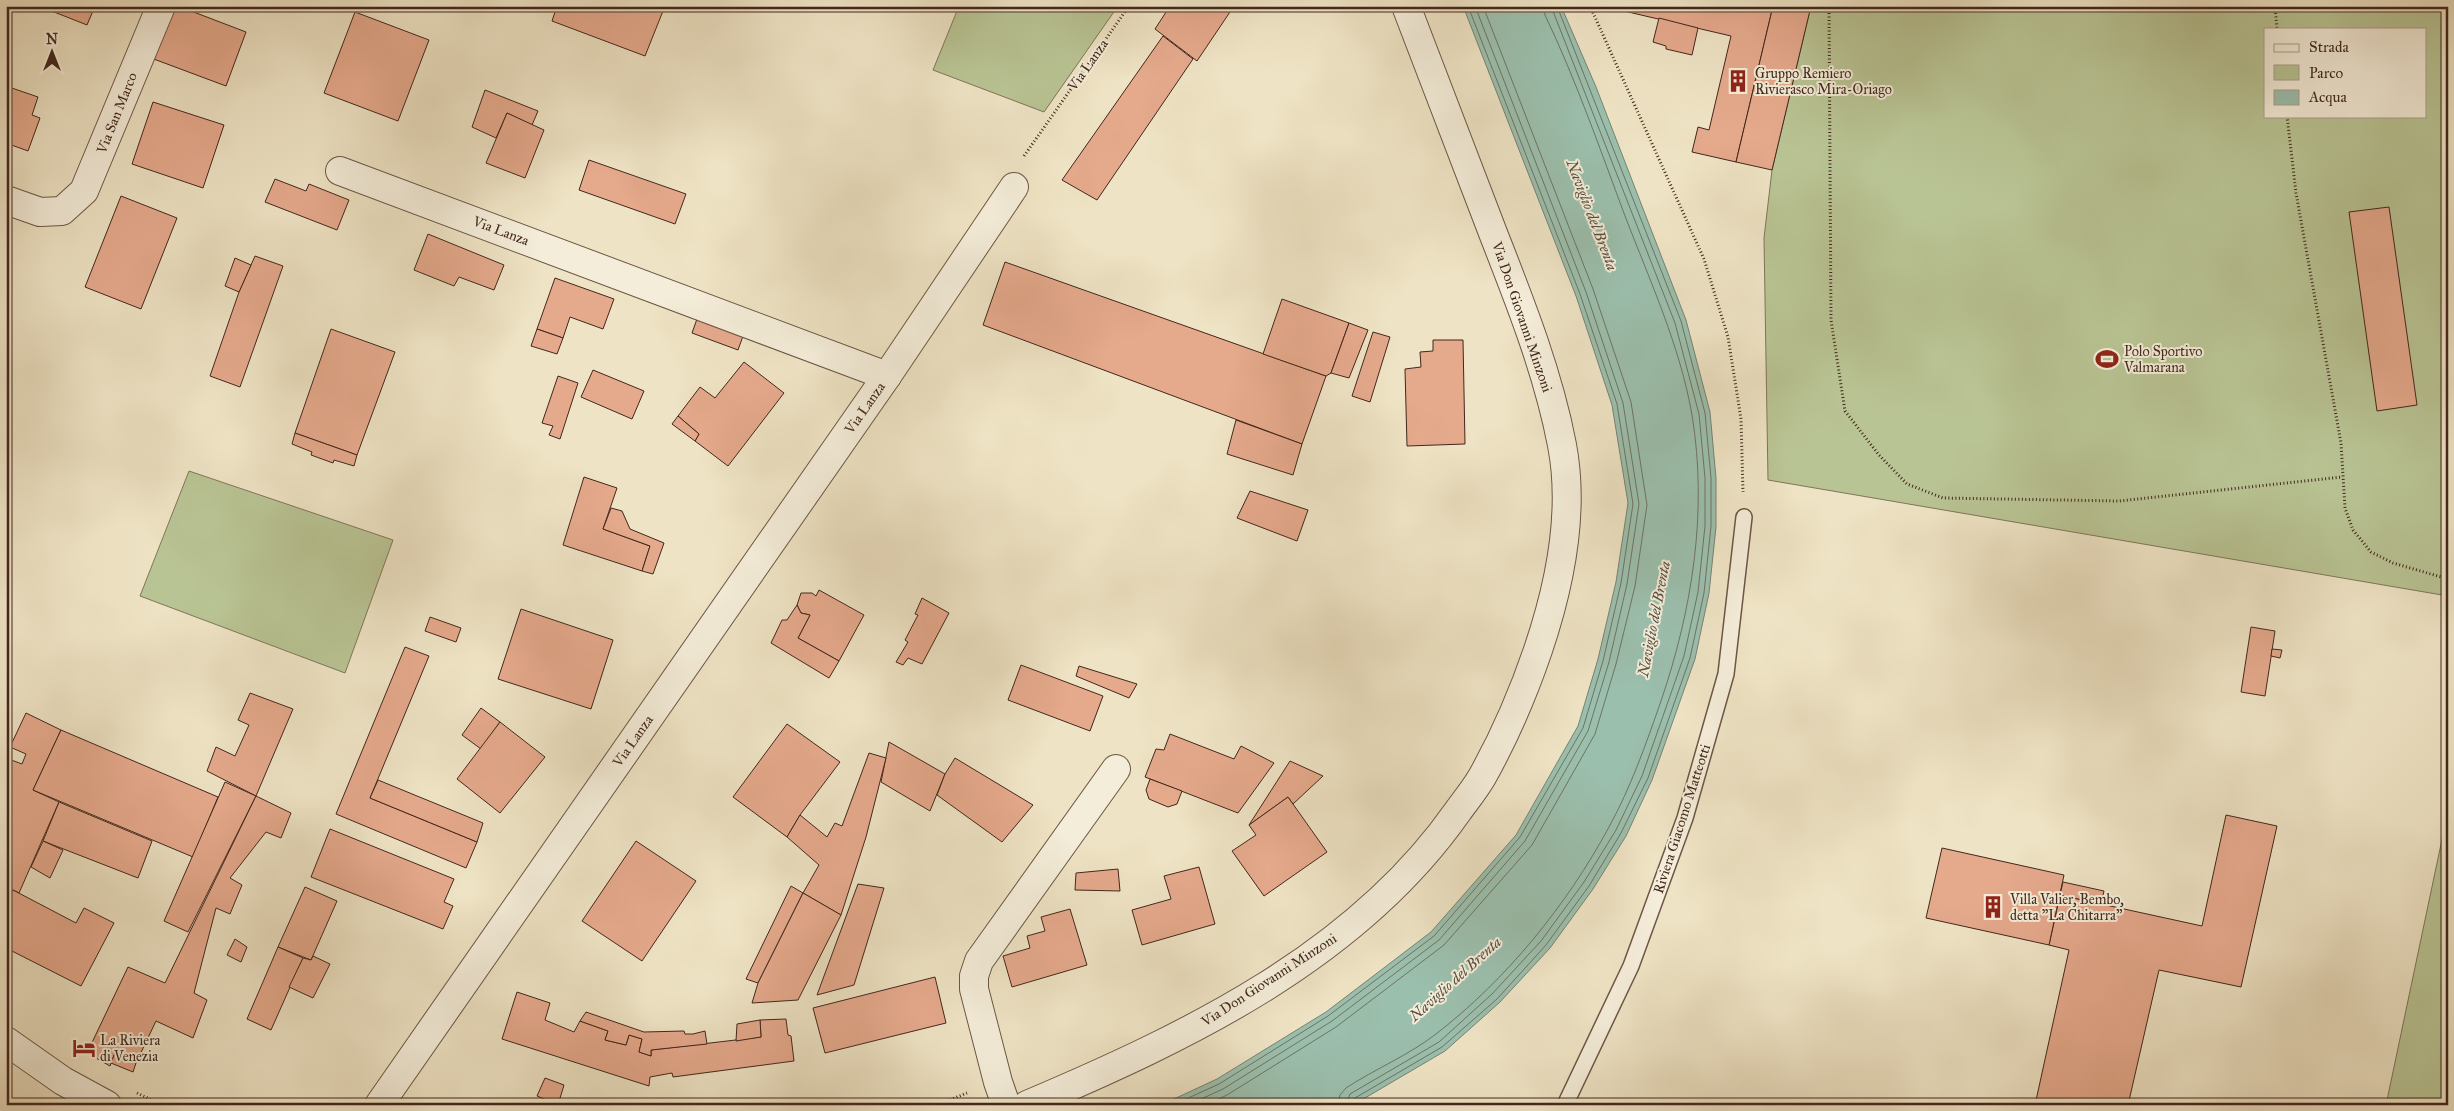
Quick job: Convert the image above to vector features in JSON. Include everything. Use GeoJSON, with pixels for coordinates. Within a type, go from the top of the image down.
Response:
{"type":"FeatureCollection","features":[{"type":"Feature","properties":{"kind":"street","name":"Via San Marco"},"geometry":{"type":"LineString","coordinates":[[6,200],[40,212],[62,211],[84,191],[161,6]]}},
{"type":"Feature","properties":{"kind":"street","name":"Via Don Giovanni Minzoni"},"geometry":{"type":"LineString","coordinates":[[1027,1105],[1123,1064],[1201,1024],[1268,984],[1337,937],[1393,889],[1441,837],[1481,779],[1522,695],[1544,633],[1558,574],[1568,517],[1562,447],[1542,366],[1406,6]]}},
{"type":"Feature","properties":{"kind":"street","name":"Via Lanza"},"geometry":{"type":"LineString","coordinates":[[340,171],[887,376]]}},
{"type":"Feature","properties":{"kind":"street","name":"Via Lanza"},"geometry":{"type":"LineString","coordinates":[[379,1105],[887,376],[1014,187]]}},
{"type":"Feature","properties":{"kind":"street"},"geometry":{"type":"LineString","coordinates":[[1002,1093],[974,989],[974,976],[980,961],[1116,769]]}},
{"type":"Feature","properties":{"kind":"street"},"geometry":{"type":"LineString","coordinates":[[6,1041],[63,1081],[107,1105]]}},
{"type":"Feature","properties":{"kind":"lane","name":"Riviera Giacomo Matteotti"},"geometry":{"type":"LineString","coordinates":[[1565,1105],[1631,966],[1685,818],[1726,674],[1744,517]]}},
{"type":"Feature","properties":{"kind":"path","name":"Via Lanza"},"geometry":{"type":"LineString","coordinates":[[1014,187],[1020,161],[1129,6]]}},
{"type":"Feature","properties":{"kind":"path"},"geometry":{"type":"LineString","coordinates":[[1590,6],[1704,259],[1728,337],[1741,419],[1744,517]]}},
{"type":"Feature","properties":{"kind":"path"},"geometry":{"type":"LineString","coordinates":[[1829,6],[1831,320],[1844,411],[1879,455],[1907,484],[1944,498],[2119,500],[2342,477]]}},
{"type":"Feature","properties":{"kind":"path"},"geometry":{"type":"LineString","coordinates":[[2275,6],[2278,28]]}},
{"type":"Feature","properties":{"kind":"path"},"geometry":{"type":"LineString","coordinates":[[2287,118],[2296,193],[2341,443],[2345,508],[2353,530],[2371,552],[2393,564],[2448,579]]}},
{"type":"Feature","properties":{"kind":"path"},"geometry":{"type":"LineString","coordinates":[[937,1105],[1002,1093]]}},
{"type":"Feature","properties":{"kind":"green space"},"geometry":{"type":"Polygon","coordinates":[[[959,6],[1118,6],[1044,112],[933,70],[959,6]]]}},
{"type":"Feature","properties":{"kind":"green space","name":"Polo Sportivo Valmarana"},"geometry":{"type":"Polygon","coordinates":[[[1811,6],[2448,6],[2448,596],[1768,480],[1764,238],[1772,170],[1811,6]]]}},
{"type":"Feature","properties":{"kind":"green space"},"geometry":{"type":"Polygon","coordinates":[[[189,471],[393,540],[345,673],[140,596],[189,471]]]}},
{"type":"Feature","properties":{"kind":"green space"},"geometry":{"type":"Polygon","coordinates":[[[2448,811],[2448,1105],[2386,1105],[2448,811]]]}},
{"type":"Feature","properties":{"kind":"water","name":"Naviglio del Brenta"},"geometry":{"type":"Polygon","coordinates":[[[1463,6],[1561,6],[1596,87],[1686,320],[1710,412],[1716,478],[1716,527],[1709,593],[1695,659],[1652,780],[1626,836],[1593,889],[1550,948],[1500,1002],[1445,1051],[1353,1105],[1161,1105],[1217,1079],[1326,1012],[1431,932],[1516,835],[1578,726],[1598,659],[1616,582],[1628,503],[1612,405],[1576,296],[1463,6]]]}},
{"type":"Feature","properties":{"kind":"building"},"geometry":{"type":"Polygon","coordinates":[[[39,6],[95,6],[87,25],[39,6]]]}},
{"type":"Feature","properties":{"kind":"building"},"geometry":{"type":"Polygon","coordinates":[[[170,6],[178,6],[246,32],[226,86],[151,58],[170,6]]]}},
{"type":"Feature","properties":{"kind":"building"},"geometry":{"type":"Polygon","coordinates":[[[557,6],[665,6],[645,56],[552,21],[557,6]]]}},
{"type":"Feature","properties":{"kind":"building"},"geometry":{"type":"Polygon","coordinates":[[[1170,6],[1234,6],[1197,61],[1155,29],[1170,6]]]}},
{"type":"Feature","properties":{"kind":"building","name":"Gruppo Remiero Rivierasco Mira-Oriago"},"geometry":{"type":"Polygon","coordinates":[[[1625,6],[1740,6],[1761,11],[1762,6],[1773,6],[1736,162],[1692,152],[1698,127],[1709,130],[1731,36],[1624,11],[1625,6]]]}},
{"type":"Feature","properties":{"kind":"building"},"geometry":{"type":"Polygon","coordinates":[[[1773,6],[1811,6],[1772,170],[1736,162],[1773,6]]]}},
{"type":"Feature","properties":{"kind":"building"},"geometry":{"type":"Polygon","coordinates":[[[355,12],[429,40],[398,121],[324,93],[355,12]]]}},
{"type":"Feature","properties":{"kind":"building"},"geometry":{"type":"Polygon","coordinates":[[[1659,18],[1698,28],[1692,55],[1666,49],[1666,46],[1653,42],[1659,18]]]}},
{"type":"Feature","properties":{"kind":"building"},"geometry":{"type":"Polygon","coordinates":[[[1163,36],[1193,59],[1097,200],[1062,180],[1163,36]]]}},
{"type":"Feature","properties":{"kind":"building"},"geometry":{"type":"Polygon","coordinates":[[[6,86],[38,97],[32,115],[40,118],[28,151],[6,143],[6,86]]]}},
{"type":"Feature","properties":{"kind":"building"},"geometry":{"type":"Polygon","coordinates":[[[485,90],[538,111],[532,125],[507,113],[496,138],[472,127],[485,90]]]}},
{"type":"Feature","properties":{"kind":"building"},"geometry":{"type":"Polygon","coordinates":[[[153,102],[224,125],[203,188],[132,164],[153,102]]]}},
{"type":"Feature","properties":{"kind":"building"},"geometry":{"type":"Polygon","coordinates":[[[507,113],[544,130],[525,178],[486,163],[507,113]]]}},
{"type":"Feature","properties":{"kind":"building"},"geometry":{"type":"Polygon","coordinates":[[[589,160],[686,194],[675,224],[579,190],[589,160]]]}},
{"type":"Feature","properties":{"kind":"building"},"geometry":{"type":"Polygon","coordinates":[[[275,179],[306,191],[309,184],[349,200],[337,230],[265,202],[275,179]]]}},
{"type":"Feature","properties":{"kind":"building"},"geometry":{"type":"Polygon","coordinates":[[[121,196],[177,218],[141,309],[85,287],[121,196]]]}},
{"type":"Feature","properties":{"kind":"building"},"geometry":{"type":"Polygon","coordinates":[[[2389,207],[2417,405],[2377,411],[2349,212],[2389,207]]]}},
{"type":"Feature","properties":{"kind":"building"},"geometry":{"type":"Polygon","coordinates":[[[428,234],[504,265],[494,290],[459,277],[454,286],[414,270],[428,234]]]}},
{"type":"Feature","properties":{"kind":"building"},"geometry":{"type":"Polygon","coordinates":[[[255,256],[283,266],[240,387],[210,376],[239,292],[255,256]]]}},
{"type":"Feature","properties":{"kind":"building"},"geometry":{"type":"Polygon","coordinates":[[[235,258],[251,265],[239,292],[225,286],[235,258]]]}},
{"type":"Feature","properties":{"kind":"building"},"geometry":{"type":"Polygon","coordinates":[[[1005,262],[1326,376],[1302,444],[983,325],[1005,262]]]}},
{"type":"Feature","properties":{"kind":"building"},"geometry":{"type":"Polygon","coordinates":[[[555,278],[614,299],[603,329],[570,317],[563,338],[537,329],[555,278]]]}},
{"type":"Feature","properties":{"kind":"building"},"geometry":{"type":"Polygon","coordinates":[[[1282,299],[1349,323],[1331,373],[1326,376],[1263,354],[1282,299]]]}},
{"type":"Feature","properties":{"kind":"building"},"geometry":{"type":"Polygon","coordinates":[[[697,319],[743,336],[738,350],[692,333],[697,319]]]}},
{"type":"Feature","properties":{"kind":"building"},"geometry":{"type":"Polygon","coordinates":[[[1349,323],[1368,330],[1349,378],[1331,373],[1349,323]]]}},
{"type":"Feature","properties":{"kind":"building"},"geometry":{"type":"Polygon","coordinates":[[[331,329],[395,352],[357,455],[295,433],[331,329]]]}},
{"type":"Feature","properties":{"kind":"building"},"geometry":{"type":"Polygon","coordinates":[[[537,329],[563,338],[557,354],[531,346],[537,329]]]}},
{"type":"Feature","properties":{"kind":"building"},"geometry":{"type":"Polygon","coordinates":[[[1373,332],[1390,337],[1370,402],[1352,396],[1373,332]]]}},
{"type":"Feature","properties":{"kind":"building"},"geometry":{"type":"Polygon","coordinates":[[[1433,340],[1463,340],[1465,444],[1407,446],[1405,369],[1421,367],[1420,352],[1433,351],[1433,340]]]}},
{"type":"Feature","properties":{"kind":"building"},"geometry":{"type":"Polygon","coordinates":[[[744,362],[784,393],[728,466],[695,441],[699,434],[678,416],[700,387],[715,398],[744,362]]]}},
{"type":"Feature","properties":{"kind":"building"},"geometry":{"type":"Polygon","coordinates":[[[593,370],[644,391],[632,419],[581,397],[593,370]]]}},
{"type":"Feature","properties":{"kind":"building"},"geometry":{"type":"Polygon","coordinates":[[[558,376],[578,383],[560,439],[549,435],[553,426],[542,423],[558,376]]]}},
{"type":"Feature","properties":{"kind":"building"},"geometry":{"type":"Polygon","coordinates":[[[678,416],[699,434],[695,441],[672,424],[678,416]]]}},
{"type":"Feature","properties":{"kind":"building"},"geometry":{"type":"Polygon","coordinates":[[[1236,420],[1302,444],[1293,475],[1227,454],[1236,420]]]}},
{"type":"Feature","properties":{"kind":"building"},"geometry":{"type":"Polygon","coordinates":[[[295,433],[357,455],[354,466],[334,460],[333,463],[311,455],[312,452],[292,444],[295,433]]]}},
{"type":"Feature","properties":{"kind":"building"},"geometry":{"type":"Polygon","coordinates":[[[584,477],[617,488],[603,529],[650,546],[642,571],[563,545],[584,477]]]}},
{"type":"Feature","properties":{"kind":"building"},"geometry":{"type":"Polygon","coordinates":[[[1250,491],[1308,510],[1297,541],[1237,518],[1250,491]]]}},
{"type":"Feature","properties":{"kind":"building"},"geometry":{"type":"Polygon","coordinates":[[[611,508],[622,511],[630,529],[664,543],[653,574],[642,571],[650,546],[603,529],[611,508]]]}},
{"type":"Feature","properties":{"kind":"building"},"geometry":{"type":"Polygon","coordinates":[[[819,590],[864,615],[839,661],[798,638],[810,615],[801,613],[797,605],[801,593],[812,593],[816,596],[819,590]]]}},
{"type":"Feature","properties":{"kind":"building"},"geometry":{"type":"Polygon","coordinates":[[[922,598],[949,613],[922,664],[908,658],[903,665],[896,662],[908,642],[905,640],[918,615],[915,614],[922,598]]]}},
{"type":"Feature","properties":{"kind":"building"},"geometry":{"type":"Polygon","coordinates":[[[797,605],[801,613],[810,615],[798,638],[839,661],[829,678],[771,643],[782,620],[787,620],[797,605]]]}},
{"type":"Feature","properties":{"kind":"building"},"geometry":{"type":"Polygon","coordinates":[[[521,609],[613,640],[591,709],[498,679],[521,609]]]}},
{"type":"Feature","properties":{"kind":"building"},"geometry":{"type":"Polygon","coordinates":[[[430,617],[461,628],[456,642],[425,631],[430,617]]]}},
{"type":"Feature","properties":{"kind":"building"},"geometry":{"type":"Polygon","coordinates":[[[2251,627],[2275,631],[2265,696],[2241,692],[2251,627]]]}},
{"type":"Feature","properties":{"kind":"building"},"geometry":{"type":"Polygon","coordinates":[[[405,647],[429,656],[370,798],[477,842],[466,868],[336,814],[405,647]]]}},
{"type":"Feature","properties":{"kind":"building"},"geometry":{"type":"Polygon","coordinates":[[[2272,649],[2282,650],[2280,658],[2271,656],[2272,649]]]}},
{"type":"Feature","properties":{"kind":"building"},"geometry":{"type":"Polygon","coordinates":[[[1021,665],[1103,696],[1090,731],[1008,700],[1021,665]]]}},
{"type":"Feature","properties":{"kind":"building"},"geometry":{"type":"Polygon","coordinates":[[[1079,666],[1137,684],[1129,698],[1076,676],[1079,666]]]}},
{"type":"Feature","properties":{"kind":"building"},"geometry":{"type":"Polygon","coordinates":[[[250,693],[293,709],[256,796],[207,771],[216,747],[235,756],[249,725],[238,720],[250,693]]]}},
{"type":"Feature","properties":{"kind":"building"},"geometry":{"type":"Polygon","coordinates":[[[481,708],[500,722],[481,749],[462,735],[481,708]]]}},
{"type":"Feature","properties":{"kind":"building"},"geometry":{"type":"Polygon","coordinates":[[[26,713],[61,730],[33,790],[59,802],[19,893],[13,890],[6,903],[6,758],[22,764],[26,754],[10,747],[26,713]]]}},
{"type":"Feature","properties":{"kind":"building"},"geometry":{"type":"Polygon","coordinates":[[[500,722],[545,757],[500,813],[457,779],[500,722]]]}},
{"type":"Feature","properties":{"kind":"building"},"geometry":{"type":"Polygon","coordinates":[[[787,724],[840,762],[800,815],[787,837],[733,797],[787,724]]]}},
{"type":"Feature","properties":{"kind":"building"},"geometry":{"type":"Polygon","coordinates":[[[61,730],[218,797],[193,857],[33,790],[61,730]]]}},
{"type":"Feature","properties":{"kind":"building"},"geometry":{"type":"Polygon","coordinates":[[[1170,734],[1234,759],[1241,746],[1274,763],[1238,813],[1145,777],[1156,749],[1164,750],[1170,734]]]}},
{"type":"Feature","properties":{"kind":"building"},"geometry":{"type":"Polygon","coordinates":[[[889,742],[945,774],[930,811],[881,782],[889,742]]]}},
{"type":"Feature","properties":{"kind":"building"},"geometry":{"type":"Polygon","coordinates":[[[869,753],[886,758],[866,837],[841,915],[803,893],[819,865],[787,837],[800,815],[827,837],[835,823],[842,826],[869,753]]]}},
{"type":"Feature","properties":{"kind":"building"},"geometry":{"type":"Polygon","coordinates":[[[955,758],[1033,805],[1002,842],[937,795],[945,774],[955,758]]]}},
{"type":"Feature","properties":{"kind":"building"},"geometry":{"type":"Polygon","coordinates":[[[1290,761],[1323,776],[1293,804],[1288,797],[1249,825],[1290,761]]]}},
{"type":"Feature","properties":{"kind":"building"},"geometry":{"type":"Polygon","coordinates":[[[1150,779],[1182,791],[1177,804],[1168,807],[1149,799],[1146,790],[1150,779]]]}},
{"type":"Feature","properties":{"kind":"building"},"geometry":{"type":"Polygon","coordinates":[[[378,780],[483,823],[477,842],[370,798],[378,780]]]}},
{"type":"Feature","properties":{"kind":"building"},"geometry":{"type":"Polygon","coordinates":[[[225,782],[256,796],[188,932],[164,921],[225,782]]]}},
{"type":"Feature","properties":{"kind":"building"},"geometry":{"type":"Polygon","coordinates":[[[256,796],[291,813],[281,838],[266,832],[230,878],[242,885],[230,914],[216,908],[194,993],[207,1000],[193,1038],[156,1021],[136,1063],[115,1053],[110,1066],[87,1053],[128,967],[165,983],[256,796]]]}},
{"type":"Feature","properties":{"kind":"building"},"geometry":{"type":"Polygon","coordinates":[[[1288,797],[1327,852],[1264,896],[1232,851],[1256,835],[1249,825],[1288,797]]]}},
{"type":"Feature","properties":{"kind":"building"},"geometry":{"type":"Polygon","coordinates":[[[59,802],[152,841],[138,878],[43,841],[59,802]]]}},
{"type":"Feature","properties":{"kind":"building"},"geometry":{"type":"Polygon","coordinates":[[[2226,815],[2277,826],[2241,987],[2159,970],[2128,1105],[2035,1105],[2069,950],[2049,945],[2060,895],[2202,926],[2226,815]]]}},
{"type":"Feature","properties":{"kind":"building"},"geometry":{"type":"Polygon","coordinates":[[[330,829],[454,879],[444,902],[453,906],[443,929],[311,877],[330,829]]]}},
{"type":"Feature","properties":{"kind":"building"},"geometry":{"type":"Polygon","coordinates":[[[43,841],[63,850],[50,878],[31,867],[43,841]]]}},
{"type":"Feature","properties":{"kind":"building"},"geometry":{"type":"Polygon","coordinates":[[[636,841],[696,881],[642,961],[582,921],[636,841]]]}},
{"type":"Feature","properties":{"kind":"building","name":"Villa Valier, Bembo, detta \"La Chitarra\""},"geometry":{"type":"Polygon","coordinates":[[[1942,848],[2064,875],[2049,945],[1926,918],[1942,848]]]}},
{"type":"Feature","properties":{"kind":"building"},"geometry":{"type":"Polygon","coordinates":[[[1199,867],[1215,924],[1142,945],[1132,910],[1171,899],[1164,876],[1199,867]]]}},
{"type":"Feature","properties":{"kind":"building"},"geometry":{"type":"Polygon","coordinates":[[[1118,869],[1120,891],[1075,890],[1076,873],[1118,869]]]}},
{"type":"Feature","properties":{"kind":"building"},"geometry":{"type":"Polygon","coordinates":[[[2063,882],[2104,891],[2101,904],[2060,895],[2063,882]]]}},
{"type":"Feature","properties":{"kind":"building"},"geometry":{"type":"Polygon","coordinates":[[[858,884],[884,888],[854,985],[817,995],[858,884]]]}},
{"type":"Feature","properties":{"kind":"building"},"geometry":{"type":"Polygon","coordinates":[[[791,886],[803,893],[758,983],[746,979],[791,886]]]}},
{"type":"Feature","properties":{"kind":"building"},"geometry":{"type":"Polygon","coordinates":[[[305,887],[337,901],[311,960],[278,947],[305,887]]]}},
{"type":"Feature","properties":{"kind":"building"},"geometry":{"type":"Polygon","coordinates":[[[13,890],[76,923],[84,908],[114,923],[81,986],[6,948],[6,903],[13,890]]]}},
{"type":"Feature","properties":{"kind":"building"},"geometry":{"type":"Polygon","coordinates":[[[803,893],[841,915],[798,1000],[752,1003],[758,983],[803,893]]]}},
{"type":"Feature","properties":{"kind":"building"},"geometry":{"type":"Polygon","coordinates":[[[1070,909],[1087,965],[1012,987],[1003,956],[1030,948],[1027,936],[1045,931],[1041,917],[1070,909]]]}},
{"type":"Feature","properties":{"kind":"building"},"geometry":{"type":"Polygon","coordinates":[[[235,939],[247,947],[241,962],[227,955],[235,939]]]}},
{"type":"Feature","properties":{"kind":"building"},"geometry":{"type":"Polygon","coordinates":[[[278,947],[303,958],[271,1030],[247,1019],[278,947]]]}},
{"type":"Feature","properties":{"kind":"building"},"geometry":{"type":"Polygon","coordinates":[[[313,956],[330,964],[313,998],[289,987],[303,958],[311,960],[313,956]]]}},
{"type":"Feature","properties":{"kind":"building"},"geometry":{"type":"Polygon","coordinates":[[[935,977],[946,1023],[825,1053],[813,1008],[935,977]]]}},
{"type":"Feature","properties":{"kind":"building"},"geometry":{"type":"Polygon","coordinates":[[[517,992],[550,1003],[545,1020],[574,1032],[580,1021],[608,1031],[605,1040],[626,1045],[629,1035],[642,1039],[639,1052],[651,1056],[651,1050],[761,1037],[760,1020],[786,1019],[788,1035],[791,1036],[794,1061],[673,1077],[672,1073],[650,1077],[649,1086],[502,1039],[517,992]]]}},
{"type":"Feature","properties":{"kind":"building"},"geometry":{"type":"Polygon","coordinates":[[[586,1012],[644,1032],[684,1031],[685,1034],[693,1034],[705,1031],[707,1044],[651,1050],[651,1056],[639,1052],[642,1039],[629,1035],[626,1045],[605,1040],[608,1031],[580,1021],[586,1012]]]}},
{"type":"Feature","properties":{"kind":"building"},"geometry":{"type":"Polygon","coordinates":[[[760,1020],[761,1037],[736,1041],[737,1024],[760,1020]]]}},
{"type":"Feature","properties":{"kind":"building"},"geometry":{"type":"Polygon","coordinates":[[[115,1053],[136,1063],[133,1072],[111,1063],[115,1053]]]}},
{"type":"Feature","properties":{"kind":"building"},"geometry":{"type":"Polygon","coordinates":[[[545,1078],[564,1085],[558,1105],[537,1096],[545,1078]]]}},
{"type":"Feature","properties":{"kind":"place","name":"Gruppo Remiero Rivierasco Mira-Oriago"},"geometry":{"type":"Point","coordinates":[1738,81]}},
{"type":"Feature","properties":{"kind":"place","name":"Polo Sportivo Valmarana"},"geometry":{"type":"Point","coordinates":[2107,359]}},
{"type":"Feature","properties":{"kind":"place","name":"Villa Valier, Bembo, detta \"La Chitarra\""},"geometry":{"type":"Point","coordinates":[1993,907]}},
{"type":"Feature","properties":{"kind":"place","name":"La Riviera di Venezia"},"geometry":{"type":"Point","coordinates":[84,1048]}}]}
